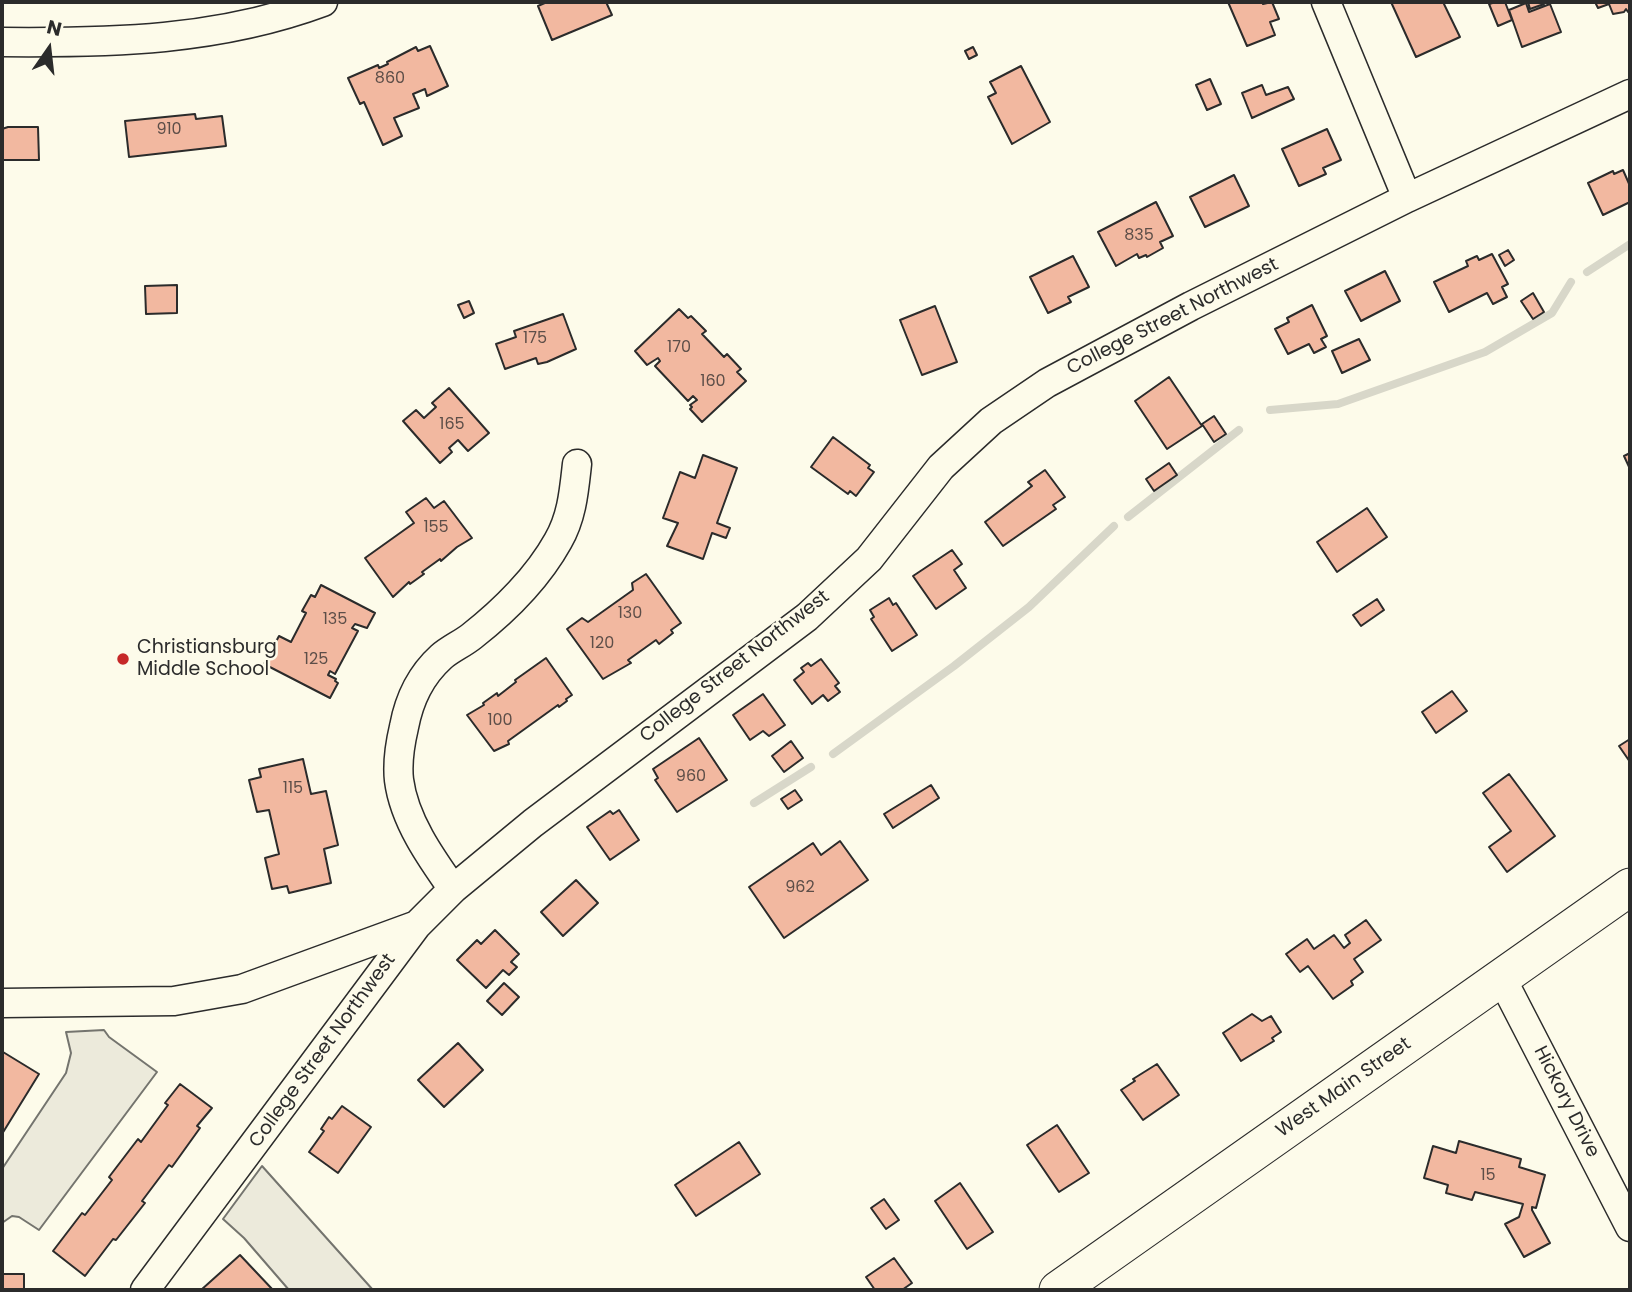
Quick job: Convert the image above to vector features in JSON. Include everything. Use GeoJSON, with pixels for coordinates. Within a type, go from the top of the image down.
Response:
{"type":"FeatureCollection","features":[{"type":"Feature","properties":{"kind":"main road","name":"West Main Street"},"geometry":{"type":"LineString","coordinates":[[1058,1290],[1630,887]]}},
{"type":"Feature","properties":{"kind":"street"},"geometry":{"type":"LineString","coordinates":[[2,42],[97,43],[204,34],[296,12],[323,2]]}},
{"type":"Feature","properties":{"kind":"street"},"geometry":{"type":"LineString","coordinates":[[1325,2],[1407,198]]}},
{"type":"Feature","properties":{"kind":"street","name":"College Street Northwest"},"geometry":{"type":"LineString","coordinates":[[145,1290],[416,925],[453,889],[544,814],[807,617],[869,559],[941,467],[991,421],[1047,383],[1191,306],[1407,198],[1630,94]]}},
{"type":"Feature","properties":{"kind":"street"},"geometry":{"type":"LineString","coordinates":[[453,889],[428,853],[409,815],[399,781],[399,751],[405,717],[418,683],[441,657],[473,635],[535,575],[558,541],[572,508],[578,464]]}},
{"type":"Feature","properties":{"kind":"street"},"geometry":{"type":"LineString","coordinates":[[2,1003],[174,1001],[242,989],[416,925]]}},
{"type":"Feature","properties":{"kind":"street","name":"Hickory Drive"},"geometry":{"type":"LineString","coordinates":[[1501,977],[1630,1227]]}},
{"type":"Feature","properties":{"kind":"shaded area"},"geometry":{"type":"Polygon","coordinates":[[[104,1030],[109,1037],[157,1072],[39,1230],[19,1217],[12,1216],[2,1223],[2,1169],[66,1073],[71,1053],[66,1032],[104,1030]]]}},
{"type":"Feature","properties":{"kind":"shaded area"},"geometry":{"type":"Polygon","coordinates":[[[262,1166],[373,1290],[289,1290],[244,1238],[223,1219],[262,1166]]]}},
{"type":"Feature","properties":{"kind":"building"},"geometry":{"type":"Polygon","coordinates":[[[547,2],[606,2],[612,15],[552,40],[538,6],[547,2]]]}},
{"type":"Feature","properties":{"kind":"building"},"geometry":{"type":"Polygon","coordinates":[[[1228,2],[1272,2],[1279,19],[1270,22],[1275,35],[1247,46],[1228,2]]]}},
{"type":"Feature","properties":{"kind":"building"},"geometry":{"type":"Polygon","coordinates":[[[1391,2],[1443,2],[1460,37],[1416,57],[1391,2]]]}},
{"type":"Feature","properties":{"kind":"building"},"geometry":{"type":"Polygon","coordinates":[[[1505,2],[1512,20],[1498,26],[1489,4],[1505,2]]]}},
{"type":"Feature","properties":{"kind":"building"},"geometry":{"type":"Polygon","coordinates":[[[1528,2],[1543,2],[1544,4],[1530,9],[1528,2]]]}},
{"type":"Feature","properties":{"kind":"building"},"geometry":{"type":"Polygon","coordinates":[[[1595,2],[1630,2],[1630,11],[1626,9],[1613,14],[1609,4],[1598,8],[1595,2]]]}},
{"type":"Feature","properties":{"kind":"building"},"geometry":{"type":"Polygon","coordinates":[[[1526,3],[1529,12],[1550,4],[1561,32],[1522,47],[1509,10],[1526,3]]]}},
{"type":"Feature","properties":{"kind":"building"},"geometry":{"type":"Polygon","coordinates":[[[430,46],[448,86],[427,96],[425,89],[413,94],[419,108],[394,118],[402,136],[383,145],[364,102],[360,104],[348,78],[378,65],[379,68],[388,64],[387,62],[416,47],[418,51],[430,46]]]}},
{"type":"Feature","properties":{"kind":"building"},"geometry":{"type":"Polygon","coordinates":[[[973,47],[977,55],[969,59],[965,51],[973,47]]]}},
{"type":"Feature","properties":{"kind":"building"},"geometry":{"type":"Polygon","coordinates":[[[1021,66],[1050,122],[1012,144],[988,97],[996,93],[990,82],[1021,66]]]}},
{"type":"Feature","properties":{"kind":"building"},"geometry":{"type":"Polygon","coordinates":[[[1210,79],[1221,104],[1207,110],[1196,85],[1210,79]]]}},
{"type":"Feature","properties":{"kind":"building"},"geometry":{"type":"Polygon","coordinates":[[[1262,85],[1266,95],[1288,87],[1294,99],[1252,118],[1242,93],[1262,85]]]}},
{"type":"Feature","properties":{"kind":"building"},"geometry":{"type":"Polygon","coordinates":[[[195,114],[196,119],[222,116],[226,146],[129,157],[125,121],[195,114]]]}},
{"type":"Feature","properties":{"kind":"building"},"geometry":{"type":"Polygon","coordinates":[[[38,127],[39,160],[2,160],[2,129],[38,127]]]}},
{"type":"Feature","properties":{"kind":"building"},"geometry":{"type":"Polygon","coordinates":[[[1327,129],[1341,160],[1323,168],[1326,174],[1299,186],[1282,149],[1327,129]]]}},
{"type":"Feature","properties":{"kind":"building"},"geometry":{"type":"Polygon","coordinates":[[[1623,170],[1630,186],[1630,202],[1603,215],[1588,183],[1613,171],[1614,174],[1623,170]]]}},
{"type":"Feature","properties":{"kind":"building"},"geometry":{"type":"Polygon","coordinates":[[[1234,175],[1249,206],[1205,227],[1190,197],[1234,175]]]}},
{"type":"Feature","properties":{"kind":"building"},"geometry":{"type":"Polygon","coordinates":[[[1156,202],[1173,236],[1160,242],[1163,248],[1147,257],[1146,255],[1139,258],[1137,254],[1116,266],[1098,232],[1156,202]]]}},
{"type":"Feature","properties":{"kind":"building"},"geometry":{"type":"Polygon","coordinates":[[[1508,250],[1514,260],[1505,266],[1499,255],[1508,250]]]}},
{"type":"Feature","properties":{"kind":"building"},"geometry":{"type":"Polygon","coordinates":[[[1492,254],[1508,284],[1502,287],[1507,297],[1493,304],[1487,293],[1449,312],[1434,282],[1468,266],[1466,261],[1477,256],[1479,260],[1492,254]]]}},
{"type":"Feature","properties":{"kind":"building"},"geometry":{"type":"Polygon","coordinates":[[[1073,256],[1089,287],[1068,297],[1071,302],[1048,313],[1030,277],[1073,256]]]}},
{"type":"Feature","properties":{"kind":"building"},"geometry":{"type":"Polygon","coordinates":[[[1385,271],[1400,301],[1361,321],[1345,291],[1385,271]]]}},
{"type":"Feature","properties":{"kind":"building"},"geometry":{"type":"Polygon","coordinates":[[[177,285],[177,313],[146,314],[145,286],[177,285]]]}},
{"type":"Feature","properties":{"kind":"building"},"geometry":{"type":"Polygon","coordinates":[[[1533,293],[1544,312],[1533,319],[1521,301],[1533,293]]]}},
{"type":"Feature","properties":{"kind":"building"},"geometry":{"type":"Polygon","coordinates":[[[469,301],[474,313],[464,318],[458,305],[469,301]]]}},
{"type":"Feature","properties":{"kind":"building"},"geometry":{"type":"Polygon","coordinates":[[[1312,305],[1327,336],[1321,339],[1326,347],[1314,353],[1309,344],[1288,354],[1275,329],[1289,322],[1287,318],[1312,305]]]}},
{"type":"Feature","properties":{"kind":"building"},"geometry":{"type":"Polygon","coordinates":[[[935,306],[957,362],[922,375],[900,320],[935,306]]]}},
{"type":"Feature","properties":{"kind":"building"},"geometry":{"type":"Polygon","coordinates":[[[679,309],[688,318],[691,316],[706,331],[702,334],[724,357],[727,354],[741,369],[737,372],[746,381],[702,422],[690,409],[690,405],[697,400],[693,396],[688,401],[655,366],[660,361],[658,358],[647,365],[635,351],[679,309]]]}},
{"type":"Feature","properties":{"kind":"building"},"geometry":{"type":"Polygon","coordinates":[[[563,314],[576,349],[547,362],[538,364],[536,358],[505,369],[496,344],[516,337],[514,331],[563,314]]]}},
{"type":"Feature","properties":{"kind":"building"},"geometry":{"type":"Polygon","coordinates":[[[1359,339],[1370,360],[1342,373],[1332,351],[1359,339]]]}},
{"type":"Feature","properties":{"kind":"building"},"geometry":{"type":"Polygon","coordinates":[[[1169,377],[1202,426],[1167,449],[1135,401],[1169,377]]]}},
{"type":"Feature","properties":{"kind":"building"},"geometry":{"type":"Polygon","coordinates":[[[449,388],[489,433],[468,451],[458,440],[449,448],[452,452],[440,463],[403,421],[416,410],[424,418],[436,407],[432,403],[449,388]]]}},
{"type":"Feature","properties":{"kind":"building"},"geometry":{"type":"Polygon","coordinates":[[[1214,416],[1226,434],[1214,442],[1202,424],[1214,416]]]}},
{"type":"Feature","properties":{"kind":"building"},"geometry":{"type":"Polygon","coordinates":[[[833,437],[870,465],[868,468],[874,472],[856,496],[850,491],[848,494],[811,467],[833,437]]]}},
{"type":"Feature","properties":{"kind":"building"},"geometry":{"type":"Polygon","coordinates":[[[1630,453],[1630,469],[1624,456],[1630,453]]]}},
{"type":"Feature","properties":{"kind":"building"},"geometry":{"type":"Polygon","coordinates":[[[703,455],[737,468],[717,523],[730,528],[726,538],[712,533],[703,559],[667,546],[678,523],[663,518],[680,472],[695,478],[703,455]]]}},
{"type":"Feature","properties":{"kind":"building"},"geometry":{"type":"Polygon","coordinates":[[[1169,463],[1177,475],[1154,491],[1146,479],[1169,463]]]}},
{"type":"Feature","properties":{"kind":"building"},"geometry":{"type":"Polygon","coordinates":[[[1045,470],[1065,497],[1053,505],[1056,509],[1003,546],[985,522],[1032,486],[1028,482],[1045,470]]]}},
{"type":"Feature","properties":{"kind":"building"},"geometry":{"type":"Polygon","coordinates":[[[426,498],[434,508],[444,501],[472,538],[422,572],[424,574],[410,584],[409,582],[393,597],[365,558],[414,523],[406,512],[426,498]]]}},
{"type":"Feature","properties":{"kind":"building"},"geometry":{"type":"Polygon","coordinates":[[[1367,508],[1387,537],[1337,572],[1317,542],[1367,508]]]}},
{"type":"Feature","properties":{"kind":"building"},"geometry":{"type":"Polygon","coordinates":[[[952,550],[962,564],[954,570],[966,588],[936,609],[913,576],[952,550]]]}},
{"type":"Feature","properties":{"kind":"building"},"geometry":{"type":"Polygon","coordinates":[[[646,574],[681,623],[659,644],[656,640],[628,660],[631,663],[603,679],[567,629],[582,618],[588,622],[633,590],[632,583],[646,574]]]}},
{"type":"Feature","properties":{"kind":"building"},"geometry":{"type":"Polygon","coordinates":[[[321,585],[375,613],[367,628],[355,624],[352,628],[358,631],[335,674],[330,671],[328,675],[338,683],[330,698],[264,664],[279,636],[291,642],[306,613],[302,611],[311,595],[315,597],[321,585]]]}},
{"type":"Feature","properties":{"kind":"building"},"geometry":{"type":"Polygon","coordinates":[[[889,598],[893,605],[896,603],[917,635],[892,651],[871,619],[874,617],[870,610],[889,598]]]}},
{"type":"Feature","properties":{"kind":"building"},"geometry":{"type":"Polygon","coordinates":[[[1377,599],[1384,610],[1361,626],[1353,615],[1377,599]]]}},
{"type":"Feature","properties":{"kind":"building"},"geometry":{"type":"Polygon","coordinates":[[[546,658],[572,695],[559,707],[558,705],[508,741],[509,744],[494,751],[467,715],[497,693],[498,696],[546,658]]]}},
{"type":"Feature","properties":{"kind":"building"},"geometry":{"type":"Polygon","coordinates":[[[821,659],[839,683],[835,686],[840,692],[828,701],[823,695],[812,704],[794,680],[804,672],[801,668],[808,663],[811,666],[821,659]]]}},
{"type":"Feature","properties":{"kind":"building"},"geometry":{"type":"Polygon","coordinates":[[[1452,691],[1467,711],[1436,733],[1422,712],[1452,691]]]}},
{"type":"Feature","properties":{"kind":"building"},"geometry":{"type":"Polygon","coordinates":[[[763,694],[785,725],[769,736],[763,731],[750,740],[733,715],[763,694]]]}},
{"type":"Feature","properties":{"kind":"building"},"geometry":{"type":"Polygon","coordinates":[[[699,738],[727,780],[677,812],[655,780],[658,778],[653,769],[699,738]]]}},
{"type":"Feature","properties":{"kind":"building"},"geometry":{"type":"Polygon","coordinates":[[[1630,739],[1630,762],[1619,746],[1630,739]]]}},
{"type":"Feature","properties":{"kind":"building"},"geometry":{"type":"Polygon","coordinates":[[[791,741],[803,758],[784,772],[772,756],[791,741]]]}},
{"type":"Feature","properties":{"kind":"building"},"geometry":{"type":"Polygon","coordinates":[[[303,759],[311,794],[326,791],[338,845],[324,849],[331,883],[289,893],[287,886],[272,889],[265,858],[279,854],[269,810],[257,812],[249,780],[261,777],[259,769],[303,759]]]}},
{"type":"Feature","properties":{"kind":"building"},"geometry":{"type":"Polygon","coordinates":[[[1509,774],[1555,836],[1507,872],[1489,847],[1511,831],[1483,793],[1509,774]]]}},
{"type":"Feature","properties":{"kind":"building"},"geometry":{"type":"Polygon","coordinates":[[[931,785],[939,798],[893,828],[884,814],[931,785]]]}},
{"type":"Feature","properties":{"kind":"building"},"geometry":{"type":"Polygon","coordinates":[[[795,790],[802,800],[788,809],[781,799],[795,790]]]}},
{"type":"Feature","properties":{"kind":"building"},"geometry":{"type":"Polygon","coordinates":[[[619,810],[639,840],[610,860],[587,827],[610,811],[613,814],[619,810]]]}},
{"type":"Feature","properties":{"kind":"building"},"geometry":{"type":"Polygon","coordinates":[[[840,841],[868,880],[784,938],[749,887],[813,843],[821,855],[840,841]]]}},
{"type":"Feature","properties":{"kind":"building"},"geometry":{"type":"Polygon","coordinates":[[[576,880],[598,903],[563,936],[541,912],[576,880]]]}},
{"type":"Feature","properties":{"kind":"building"},"geometry":{"type":"Polygon","coordinates":[[[1366,920],[1381,940],[1354,959],[1363,972],[1351,981],[1353,985],[1333,999],[1308,966],[1300,972],[1286,954],[1307,939],[1314,949],[1334,935],[1344,948],[1350,943],[1345,935],[1366,920]]]}},
{"type":"Feature","properties":{"kind":"building"},"geometry":{"type":"Polygon","coordinates":[[[495,930],[519,954],[511,962],[517,967],[509,975],[503,970],[486,988],[457,960],[477,940],[481,944],[495,930]]]}},
{"type":"Feature","properties":{"kind":"building"},"geometry":{"type":"Polygon","coordinates":[[[504,983],[519,997],[502,1015],[487,1001],[504,983]]]}},
{"type":"Feature","properties":{"kind":"building"},"geometry":{"type":"Polygon","coordinates":[[[1252,1014],[1262,1021],[1271,1016],[1281,1032],[1272,1038],[1274,1041],[1241,1061],[1223,1033],[1252,1014]]]}},
{"type":"Feature","properties":{"kind":"building"},"geometry":{"type":"Polygon","coordinates":[[[458,1043],[483,1070],[444,1107],[418,1080],[458,1043]]]}},
{"type":"Feature","properties":{"kind":"building"},"geometry":{"type":"Polygon","coordinates":[[[3,1052],[39,1074],[2,1134],[2,1054],[3,1052]]]}},
{"type":"Feature","properties":{"kind":"building"},"geometry":{"type":"Polygon","coordinates":[[[1157,1064],[1179,1095],[1143,1120],[1121,1090],[1157,1064]]]}},
{"type":"Feature","properties":{"kind":"building"},"geometry":{"type":"Polygon","coordinates":[[[180,1084],[212,1108],[197,1126],[200,1128],[172,1167],[169,1165],[142,1201],[145,1203],[85,1276],[53,1251],[112,1180],[109,1177],[138,1139],[141,1142],[180,1084]]]}},
{"type":"Feature","properties":{"kind":"building"},"geometry":{"type":"Polygon","coordinates":[[[342,1106],[371,1127],[338,1173],[309,1152],[324,1131],[321,1129],[329,1117],[332,1119],[342,1106]]]}},
{"type":"Feature","properties":{"kind":"building"},"geometry":{"type":"Polygon","coordinates":[[[1057,1125],[1089,1173],[1059,1192],[1027,1145],[1057,1125]]]}},
{"type":"Feature","properties":{"kind":"building"},"geometry":{"type":"Polygon","coordinates":[[[1459,1141],[1521,1159],[1519,1167],[1545,1175],[1536,1208],[1532,1207],[1532,1210],[1550,1243],[1524,1257],[1505,1224],[1519,1217],[1523,1204],[1475,1192],[1472,1200],[1446,1193],[1448,1185],[1424,1178],[1433,1146],[1456,1153],[1459,1141]]]}},
{"type":"Feature","properties":{"kind":"building"},"geometry":{"type":"Polygon","coordinates":[[[739,1142],[760,1174],[696,1216],[675,1185],[739,1142]]]}},
{"type":"Feature","properties":{"kind":"building"},"geometry":{"type":"Polygon","coordinates":[[[960,1183],[993,1232],[967,1249],[935,1201],[960,1183]]]}},
{"type":"Feature","properties":{"kind":"building"},"geometry":{"type":"Polygon","coordinates":[[[884,1199],[899,1220],[886,1229],[871,1208],[884,1199]]]}},
{"type":"Feature","properties":{"kind":"building"},"geometry":{"type":"Polygon","coordinates":[[[240,1255],[273,1290],[201,1290],[240,1255]]]}},
{"type":"Feature","properties":{"kind":"building"},"geometry":{"type":"Polygon","coordinates":[[[894,1258],[912,1283],[902,1290],[875,1290],[866,1277],[894,1258]]]}},
{"type":"Feature","properties":{"kind":"building"},"geometry":{"type":"Polygon","coordinates":[[[2,1274],[24,1274],[24,1290],[2,1290],[2,1274]]]}},
{"type":"Feature","properties":{"kind":"waterway"},"geometry":{"type":"LineString","coordinates":[[1587,272],[1630,244]]}},
{"type":"Feature","properties":{"kind":"waterway"},"geometry":{"type":"LineString","coordinates":[[1270,410],[1338,404],[1485,352],[1552,313],[1571,282]]}},
{"type":"Feature","properties":{"kind":"waterway"},"geometry":{"type":"LineString","coordinates":[[1128,517],[1239,430]]}},
{"type":"Feature","properties":{"kind":"waterway"},"geometry":{"type":"LineString","coordinates":[[833,754],[954,666],[1029,607],[1114,526]]}},
{"type":"Feature","properties":{"kind":"waterway"},"geometry":{"type":"LineString","coordinates":[[754,803],[811,767]]}},
{"type":"Feature","properties":{"kind":"place","name":"Christiansburg Middle School"},"geometry":{"type":"Point","coordinates":[123,659]}}]}
